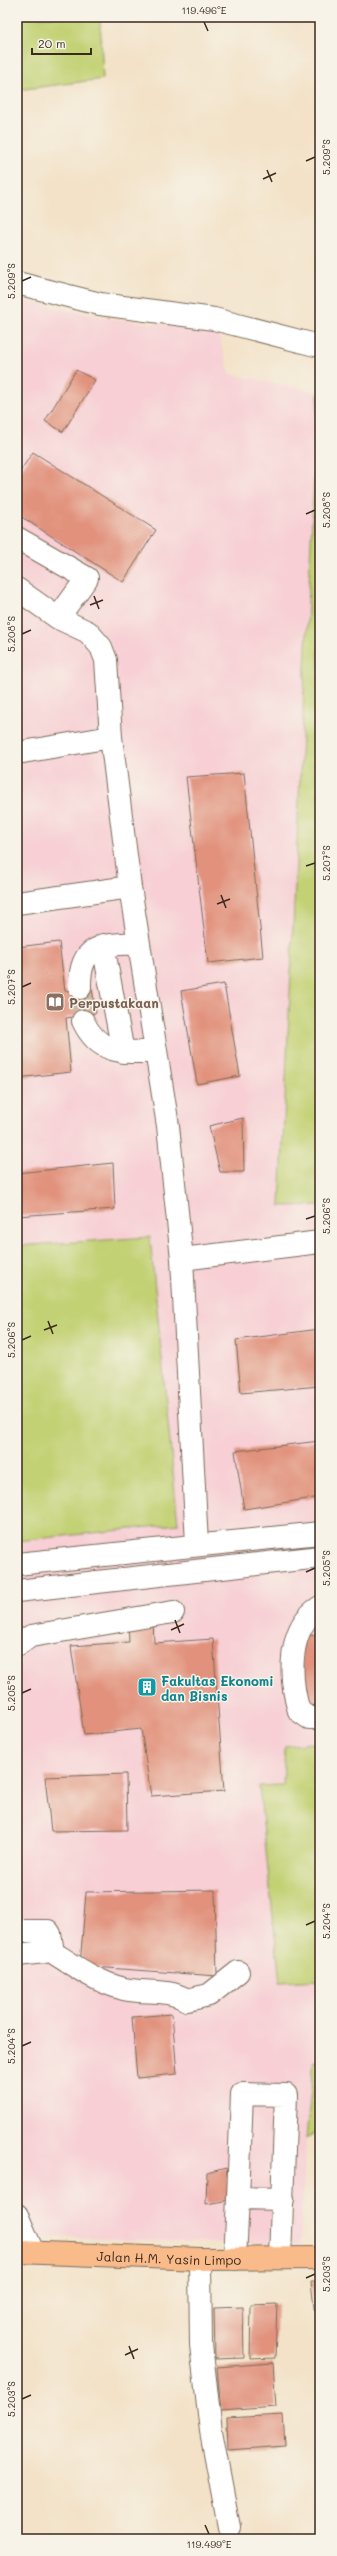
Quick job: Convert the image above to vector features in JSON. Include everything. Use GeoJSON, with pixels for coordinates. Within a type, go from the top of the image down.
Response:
{"type":"FeatureCollection","features":[{"type":"Feature","properties":{"kind":"main road","name":"Jalan H.M. Yasin Limpo"},"geometry":{"type":"LineString","coordinates":[[25,2252],[200,2259],[320,2258]]}},
{"type":"Feature","properties":{"kind":"street"},"geometry":{"type":"LineString","coordinates":[[17,283],[100,304],[214,319],[315,345]]}},
{"type":"Feature","properties":{"kind":"street"},"geometry":{"type":"LineString","coordinates":[[17,538],[87,578],[58,618]]}},
{"type":"Feature","properties":{"kind":"street"},"geometry":{"type":"LineString","coordinates":[[17,589],[58,618],[88,632],[101,647],[106,660],[111,737],[130,887],[155,1052],[168,1126],[182,1259],[198,1544]]}},
{"type":"Feature","properties":{"kind":"street"},"geometry":{"type":"LineString","coordinates":[[17,752],[111,737]]}},
{"type":"Feature","properties":{"kind":"street"},"geometry":{"type":"LineString","coordinates":[[17,903],[130,887]]}},
{"type":"Feature","properties":{"kind":"street"},"geometry":{"type":"LineString","coordinates":[[80,988],[80,970],[83,960],[91,951],[104,945],[138,943]]}},
{"type":"Feature","properties":{"kind":"street"},"geometry":{"type":"LineString","coordinates":[[104,945],[123,1052]]}},
{"type":"Feature","properties":{"kind":"street"},"geometry":{"type":"LineString","coordinates":[[83,1021],[97,1043],[123,1052],[155,1052]]}},
{"type":"Feature","properties":{"kind":"street"},"geometry":{"type":"LineString","coordinates":[[182,1259],[320,1242]]}},
{"type":"Feature","properties":{"kind":"street"},"geometry":{"type":"LineString","coordinates":[[17,1564],[198,1544],[320,1533]]}},
{"type":"Feature","properties":{"kind":"street"},"geometry":{"type":"LineString","coordinates":[[17,1591],[320,1557]]}},
{"type":"Feature","properties":{"kind":"street"},"geometry":{"type":"LineString","coordinates":[[320,1607],[302,1624],[295,1640],[293,1673],[299,1711],[309,1718],[320,1718]]}},
{"type":"Feature","properties":{"kind":"street"},"geometry":{"type":"LineString","coordinates":[[17,1645],[31,1636],[173,1612]]}},
{"type":"Feature","properties":{"kind":"street"},"geometry":{"type":"LineString","coordinates":[[17,1931],[48,1931],[52,1946],[50,1950]]}},
{"type":"Feature","properties":{"kind":"street"},"geometry":{"type":"LineString","coordinates":[[17,1955],[50,1950],[80,1970],[109,1984],[125,1989],[176,1993],[187,2000],[209,1995],[238,1972]]}},
{"type":"Feature","properties":{"kind":"street"},"geometry":{"type":"LineString","coordinates":[[235,2259],[242,2094],[286,2095],[280,2258]]}},
{"type":"Feature","properties":{"kind":"street"},"geometry":{"type":"LineString","coordinates":[[238,2198],[283,2200]]}},
{"type":"Feature","properties":{"kind":"street"},"geometry":{"type":"LineString","coordinates":[[17,2215],[25,2252]]}},
{"type":"Feature","properties":{"kind":"street"},"geometry":{"type":"LineString","coordinates":[[200,2259],[201,2345],[211,2431],[229,2527]]}},
{"type":"Feature","properties":{"kind":"shaded area"},"geometry":{"type":"Polygon","coordinates":[[[17,299],[106,318],[217,330],[230,374],[318,392],[280,1206],[320,1205],[320,2062],[314,2061],[306,2139],[300,2246],[17,2235],[17,299]]]}},
{"type":"Feature","properties":{"kind":"green space"},"geometry":{"type":"Polygon","coordinates":[[[17,17],[100,17],[103,79],[17,90],[17,17]]]}},
{"type":"Feature","properties":{"kind":"green space"},"geometry":{"type":"Polygon","coordinates":[[[318,392],[320,1205],[280,1206],[318,392]]]}},
{"type":"Feature","properties":{"kind":"green space"},"geometry":{"type":"Polygon","coordinates":[[[150,1237],[178,1524],[17,1541],[17,1246],[150,1237]]]}},
{"type":"Feature","properties":{"kind":"green space"},"geometry":{"type":"Polygon","coordinates":[[[320,1742],[320,1980],[280,1982],[259,1786],[283,1785],[285,1746],[320,1742]]]}},
{"type":"Feature","properties":{"kind":"green space"},"geometry":{"type":"Polygon","coordinates":[[[314,2061],[320,2062],[320,2130],[306,2139],[314,2061]]]}},
{"type":"Feature","properties":{"kind":"building"},"geometry":{"type":"Polygon","coordinates":[[[76,370],[95,380],[63,432],[45,421],[76,370]]]}},
{"type":"Feature","properties":{"kind":"building"},"geometry":{"type":"Polygon","coordinates":[[[33,452],[156,530],[123,582],[17,514],[17,476],[33,452]]]}},
{"type":"Feature","properties":{"kind":"building"},"geometry":{"type":"Polygon","coordinates":[[[244,773],[263,957],[208,963],[186,777],[244,773]]]}},
{"type":"Feature","properties":{"kind":"building","name":"Perpustakaan"},"geometry":{"type":"Polygon","coordinates":[[[59,942],[65,991],[92,989],[96,1013],[66,1018],[71,1072],[17,1078],[17,947],[59,942]]]}},
{"type":"Feature","properties":{"kind":"building"},"geometry":{"type":"Polygon","coordinates":[[[224,984],[240,1076],[197,1084],[181,991],[224,984]]]}},
{"type":"Feature","properties":{"kind":"building"},"geometry":{"type":"Polygon","coordinates":[[[243,1118],[244,1172],[220,1172],[209,1126],[243,1118]]]}},
{"type":"Feature","properties":{"kind":"building"},"geometry":{"type":"Polygon","coordinates":[[[113,1163],[115,1209],[17,1216],[17,1173],[113,1163]]]}},
{"type":"Feature","properties":{"kind":"building"},"geometry":{"type":"Polygon","coordinates":[[[320,1329],[320,1386],[241,1393],[236,1340],[320,1329]]]}},
{"type":"Feature","properties":{"kind":"building"},"geometry":{"type":"Polygon","coordinates":[[[320,1441],[320,1497],[244,1509],[235,1451],[320,1441]]]}},
{"type":"Feature","properties":{"kind":"building","name":"Fakultas Ekonomi dan Bisnis"},"geometry":{"type":"Polygon","coordinates":[[[153,1619],[154,1643],[213,1639],[224,1791],[151,1796],[141,1729],[84,1735],[71,1646],[129,1642],[128,1622],[153,1619]]]}},
{"type":"Feature","properties":{"kind":"building"},"geometry":{"type":"Polygon","coordinates":[[[320,1635],[320,1704],[306,1707],[299,1636],[320,1635]]]}},
{"type":"Feature","properties":{"kind":"building"},"geometry":{"type":"Polygon","coordinates":[[[126,1774],[127,1830],[51,1831],[45,1777],[126,1774]]]}},
{"type":"Feature","properties":{"kind":"building"},"geometry":{"type":"Polygon","coordinates":[[[215,1890],[217,1976],[80,1966],[86,1892],[215,1890]]]}},
{"type":"Feature","properties":{"kind":"building"},"geometry":{"type":"Polygon","coordinates":[[[172,2014],[177,2074],[137,2078],[132,2017],[172,2014]]]}},
{"type":"Feature","properties":{"kind":"building"},"geometry":{"type":"Polygon","coordinates":[[[226,2168],[231,2200],[206,2204],[207,2173],[226,2168]]]}},
{"type":"Feature","properties":{"kind":"building"},"geometry":{"type":"Polygon","coordinates":[[[311,2282],[320,2282],[320,2315],[315,2316],[311,2282]]]}},
{"type":"Feature","properties":{"kind":"building"},"geometry":{"type":"Polygon","coordinates":[[[277,2304],[275,2358],[250,2359],[251,2305],[277,2304]]]}},
{"type":"Feature","properties":{"kind":"building"},"geometry":{"type":"Polygon","coordinates":[[[243,2307],[244,2358],[215,2359],[214,2308],[243,2307]]]}},
{"type":"Feature","properties":{"kind":"building"},"geometry":{"type":"Polygon","coordinates":[[[273,2363],[276,2407],[221,2411],[217,2367],[273,2363]]]}},
{"type":"Feature","properties":{"kind":"building"},"geometry":{"type":"Polygon","coordinates":[[[283,2415],[285,2446],[228,2450],[227,2418],[283,2415]]]}},
{"type":"Feature","properties":{"kind":"tunnel"},"geometry":{"type":"LineString","coordinates":[[80,988],[83,1021]]}},
{"type":"Feature","properties":{"kind":"place","name":"Perpustakaan"},"geometry":{"type":"Point","coordinates":[55,1002]}},
{"type":"Feature","properties":{"kind":"place","name":"Fakultas Ekonomi dan Bisnis"},"geometry":{"type":"Point","coordinates":[147,1687]}}]}
